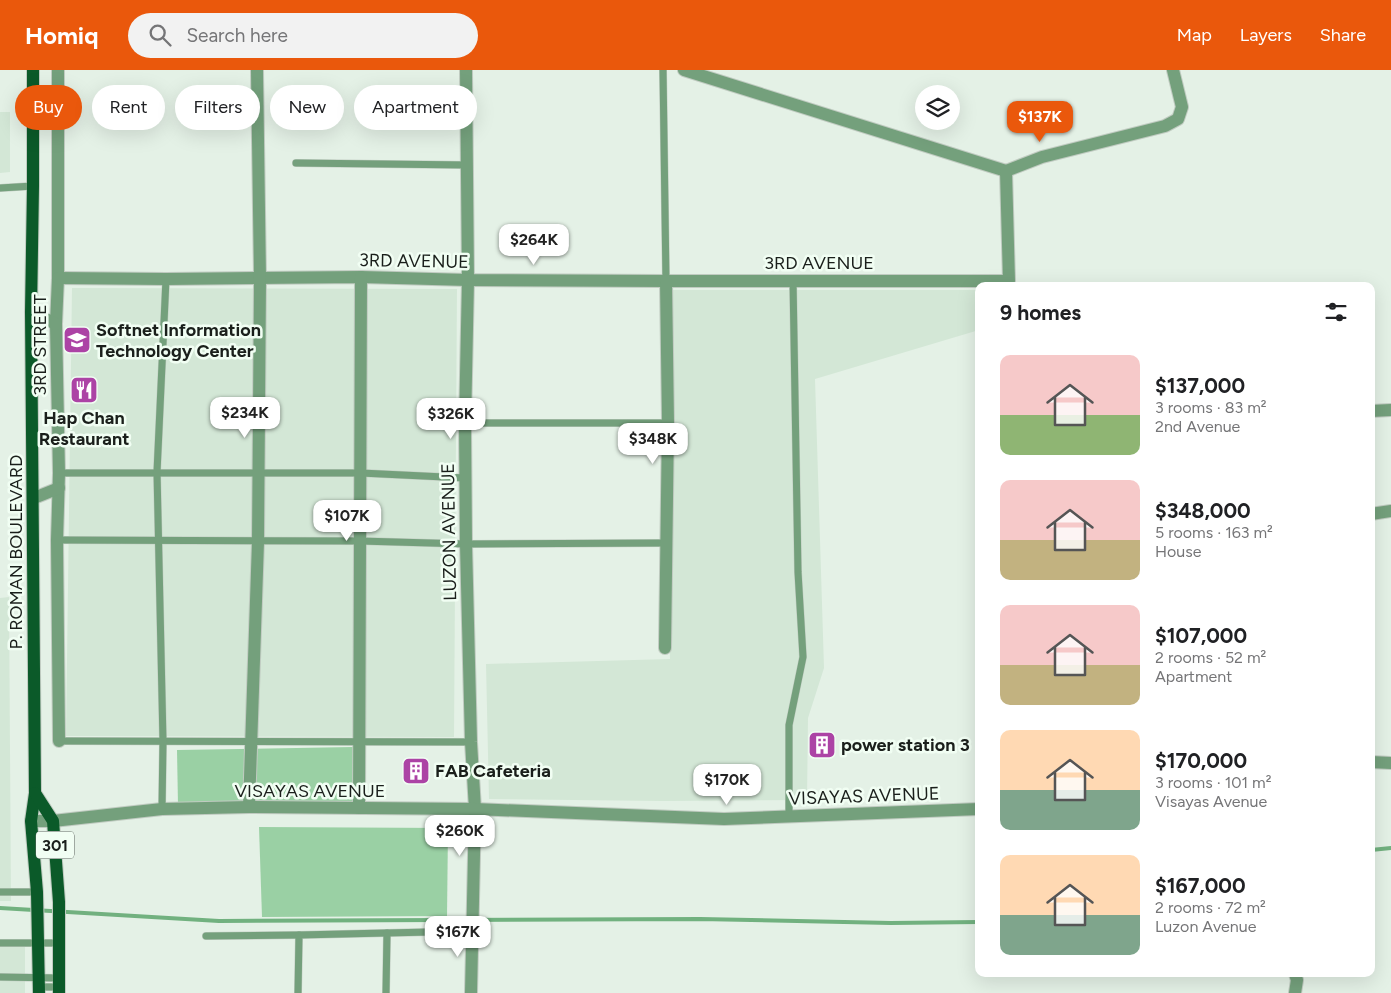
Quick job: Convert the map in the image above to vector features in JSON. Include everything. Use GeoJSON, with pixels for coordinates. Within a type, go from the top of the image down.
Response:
{"type":"FeatureCollection","features":[{"type":"Feature","properties":{"kind":"main road","name":"P. ROMAN BOULEVARD"},"geometry":{"type":"LineString","coordinates":[[33,70],[31,312],[35,793],[31,821],[37,898],[39,986]]}},
{"type":"Feature","properties":{"kind":"main road","name":"301"},"geometry":{"type":"LineString","coordinates":[[35,793],[53,820],[60,927],[59,986]]}},
{"type":"Feature","properties":{"kind":"street","name":"3RD STREET"},"geometry":{"type":"LineString","coordinates":[[58,70],[58,278],[56,324],[59,473],[57,540],[59,741]]}},
{"type":"Feature","properties":{"kind":"street"},"geometry":{"type":"LineString","coordinates":[[249,807],[258,542],[260,279],[257,70]]}},
{"type":"Feature","properties":{"kind":"street","name":"LUZON AVENUE"},"geometry":{"type":"LineString","coordinates":[[466,70],[468,280],[465,423],[466,544],[471,742],[475,809],[471,993]]}},
{"type":"Feature","properties":{"kind":"street"},"geometry":{"type":"LineString","coordinates":[[684,70],[1006,171],[1042,157],[1165,126],[1178,119],[1182,107],[1173,70]]}},
{"type":"Feature","properties":{"kind":"street","name":"3RD AVENUE"},"geometry":{"type":"LineString","coordinates":[[58,278],[166,280],[361,277],[468,280],[1010,281],[1006,171]]}},
{"type":"Feature","properties":{"kind":"street"},"geometry":{"type":"LineString","coordinates":[[359,808],[362,473],[361,277]]}},
{"type":"Feature","properties":{"kind":"street"},"geometry":{"type":"LineString","coordinates":[[665,648],[668,423],[666,281]]}},
{"type":"Feature","properties":{"kind":"street"},"geometry":{"type":"LineString","coordinates":[[31,312],[56,324]]}},
{"type":"Feature","properties":{"kind":"street"},"geometry":{"type":"LineString","coordinates":[[1375,411],[1391,410]]}},
{"type":"Feature","properties":{"kind":"street"},"geometry":{"type":"LineString","coordinates":[[34,498],[59,488]]}},
{"type":"Feature","properties":{"kind":"street"},"geometry":{"type":"LineString","coordinates":[[1375,513],[1391,511]]}},
{"type":"Feature","properties":{"kind":"street"},"geometry":{"type":"LineString","coordinates":[[1375,762],[1391,763]]}},
{"type":"Feature","properties":{"kind":"street","name":"VISAYAS AVENUE"},"geometry":{"type":"LineString","coordinates":[[31,821],[162,809],[249,807],[475,809],[724,819],[975,808]]}},
{"type":"Feature","properties":{"kind":"street"},"geometry":{"type":"LineString","coordinates":[[1295,993],[1296,977]]}},
{"type":"Feature","properties":{"kind":"lane"},"geometry":{"type":"LineString","coordinates":[[663,70],[666,281]]}},
{"type":"Feature","properties":{"kind":"lane"},"geometry":{"type":"LineString","coordinates":[[296,163],[467,166]]}},
{"type":"Feature","properties":{"kind":"lane"},"geometry":{"type":"LineString","coordinates":[[0,188],[33,186]]}},
{"type":"Feature","properties":{"kind":"lane"},"geometry":{"type":"LineString","coordinates":[[162,809],[163,741],[156,472],[166,280]]}},
{"type":"Feature","properties":{"kind":"lane"},"geometry":{"type":"LineString","coordinates":[[789,816],[789,725],[804,657],[798,572],[793,280]]}},
{"type":"Feature","properties":{"kind":"lane"},"geometry":{"type":"LineString","coordinates":[[465,423],[668,423]]}},
{"type":"Feature","properties":{"kind":"lane"},"geometry":{"type":"LineString","coordinates":[[59,473],[362,473],[466,478]]}},
{"type":"Feature","properties":{"kind":"lane"},"geometry":{"type":"LineString","coordinates":[[57,540],[360,541],[466,544],[666,543]]}},
{"type":"Feature","properties":{"kind":"lane"},"geometry":{"type":"LineString","coordinates":[[59,741],[360,740],[471,742]]}},
{"type":"Feature","properties":{"kind":"lane"},"geometry":{"type":"LineString","coordinates":[[0,892],[37,898]]}},
{"type":"Feature","properties":{"kind":"lane"},"geometry":{"type":"LineString","coordinates":[[206,936],[299,935],[473,927]]}},
{"type":"Feature","properties":{"kind":"lane"},"geometry":{"type":"LineString","coordinates":[[386,993],[387,932]]}},
{"type":"Feature","properties":{"kind":"lane"},"geometry":{"type":"LineString","coordinates":[[298,993],[299,935]]}},
{"type":"Feature","properties":{"kind":"lane"},"geometry":{"type":"LineString","coordinates":[[0,943],[60,943]]}},
{"type":"Feature","properties":{"kind":"lane"},"geometry":{"type":"LineString","coordinates":[[0,976],[39,986],[59,986]]}},
{"type":"Feature","properties":{"kind":"shaded area"},"geometry":{"type":"Polygon","coordinates":[[[0,112],[10,112],[10,172],[0,173],[0,112]]]}},
{"type":"Feature","properties":{"kind":"shaded area"},"geometry":{"type":"Polygon","coordinates":[[[72,288],[457,289],[454,737],[66,736],[72,288]]]}},
{"type":"Feature","properties":{"kind":"shaded area"},"geometry":{"type":"Polygon","coordinates":[[[668,290],[975,290],[975,331],[815,379],[824,668],[808,718],[807,800],[489,799],[486,664],[670,659],[668,290]]]}},
{"type":"Feature","properties":{"kind":"shaded area"},"geometry":{"type":"Polygon","coordinates":[[[9,597],[11,901],[0,901],[0,598],[9,597]]]}},
{"type":"Feature","properties":{"kind":"shaded area"},"geometry":{"type":"Polygon","coordinates":[[[25,943],[25,993],[0,993],[0,944],[25,943]]]}},
{"type":"Feature","properties":{"kind":"green space"},"geometry":{"type":"Polygon","coordinates":[[[353,747],[353,804],[178,805],[177,750],[353,747]]]}},
{"type":"Feature","properties":{"kind":"green space"},"geometry":{"type":"Polygon","coordinates":[[[259,827],[448,828],[447,916],[262,917],[259,827]]]}},
{"type":"Feature","properties":{"kind":"waterway"},"geometry":{"type":"LineString","coordinates":[[1375,850],[1391,848]]}},
{"type":"Feature","properties":{"kind":"waterway"},"geometry":{"type":"LineString","coordinates":[[0,908],[219,921],[700,919],[891,923],[975,922]]}},
{"type":"Feature","properties":{"kind":"place","name":"Softnet Information Technology Center"},"geometry":{"type":"Point","coordinates":[77,340]}},
{"type":"Feature","properties":{"kind":"place","name":"Hap Chan Restaurant"},"geometry":{"type":"Point","coordinates":[84,390]}},
{"type":"Feature","properties":{"kind":"place","name":"power station 3"},"geometry":{"type":"Point","coordinates":[822,745]}},
{"type":"Feature","properties":{"kind":"place","name":"FAB Cafeteria"},"geometry":{"type":"Point","coordinates":[416,771]}}]}
